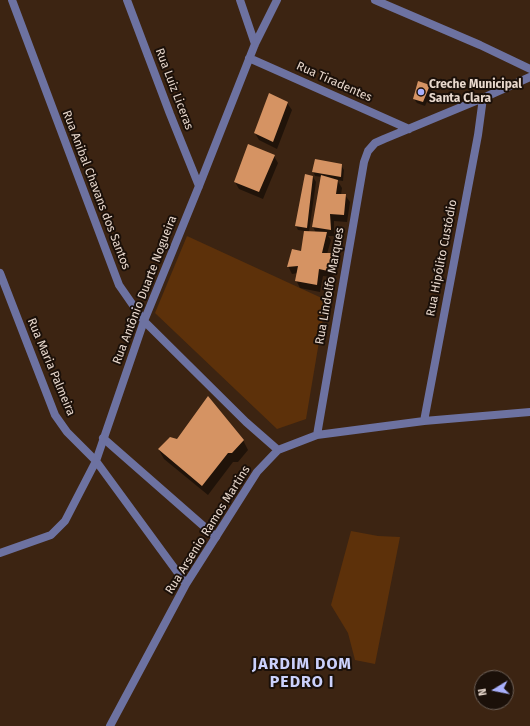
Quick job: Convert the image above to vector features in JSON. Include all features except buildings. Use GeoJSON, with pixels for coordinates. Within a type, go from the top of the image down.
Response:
{"type":"FeatureCollection","features":[{"type":"Feature","properties":{"kind":"street","name":"Rua Anibal Chavans dos Santos"},"geometry":{"type":"LineString","coordinates":[[12,0],[119,285],[144,321],[246,422],[278,450]]}},
{"type":"Feature","properties":{"kind":"street","name":"Rua Luiz Liceras"},"geometry":{"type":"LineString","coordinates":[[127,0],[199,186]]}},
{"type":"Feature","properties":{"kind":"street"},"geometry":{"type":"LineString","coordinates":[[240,0],[255,44]]}},
{"type":"Feature","properties":{"kind":"street","name":"Rua Antônio Duarte Nogueira"},"geometry":{"type":"LineString","coordinates":[[0,553],[51,535],[65,521],[96,461],[144,321],[249,58],[277,0]]}},
{"type":"Feature","properties":{"kind":"street"},"geometry":{"type":"LineString","coordinates":[[375,0],[480,45],[530,69]]}},
{"type":"Feature","properties":{"kind":"street","name":"Rua Tiradentes"},"geometry":{"type":"LineString","coordinates":[[249,58],[409,129]]}},
{"type":"Feature","properties":{"kind":"street"},"geometry":{"type":"LineString","coordinates":[[409,129],[530,77]]}},
{"type":"Feature","properties":{"kind":"street","name":"Rua Hipólito Custódio"},"geometry":{"type":"LineString","coordinates":[[424,421],[483,98]]}},
{"type":"Feature","properties":{"kind":"street","name":"Rua Lindolfo Marques"},"geometry":{"type":"LineString","coordinates":[[317,435],[364,162],[368,151],[375,143],[409,129]]}},
{"type":"Feature","properties":{"kind":"street","name":"Rua Maria Palmeira"},"geometry":{"type":"LineString","coordinates":[[0,273],[55,415],[67,432],[96,461],[186,584]]}},
{"type":"Feature","properties":{"kind":"street","name":"Rua Arsenio Ramos Martins"},"geometry":{"type":"LineString","coordinates":[[110,726],[186,584],[257,472],[278,450],[317,435],[424,421],[530,412]]}},
{"type":"Feature","properties":{"kind":"street"},"geometry":{"type":"LineString","coordinates":[[103,438],[216,537]]}},
{"type":"Feature","properties":{"kind":"shaded area"},"geometry":{"type":"Polygon","coordinates":[[[187,236],[326,300],[306,419],[277,429],[155,313],[187,236]]]}},
{"type":"Feature","properties":{"kind":"shaded area"},"geometry":{"type":"Polygon","coordinates":[[[351,531],[378,536],[400,537],[375,664],[355,660],[348,633],[331,605],[351,531]]]}},
{"type":"Feature","properties":{"kind":"place","name":"Creche Municipal Santa Clara"},"geometry":{"type":"Point","coordinates":[421,92]}},
{"type":"Feature","properties":{"kind":"district","name":"JARDIM DOM PEDRO I"},"geometry":{"type":"Point","coordinates":[302,674]}}]}
